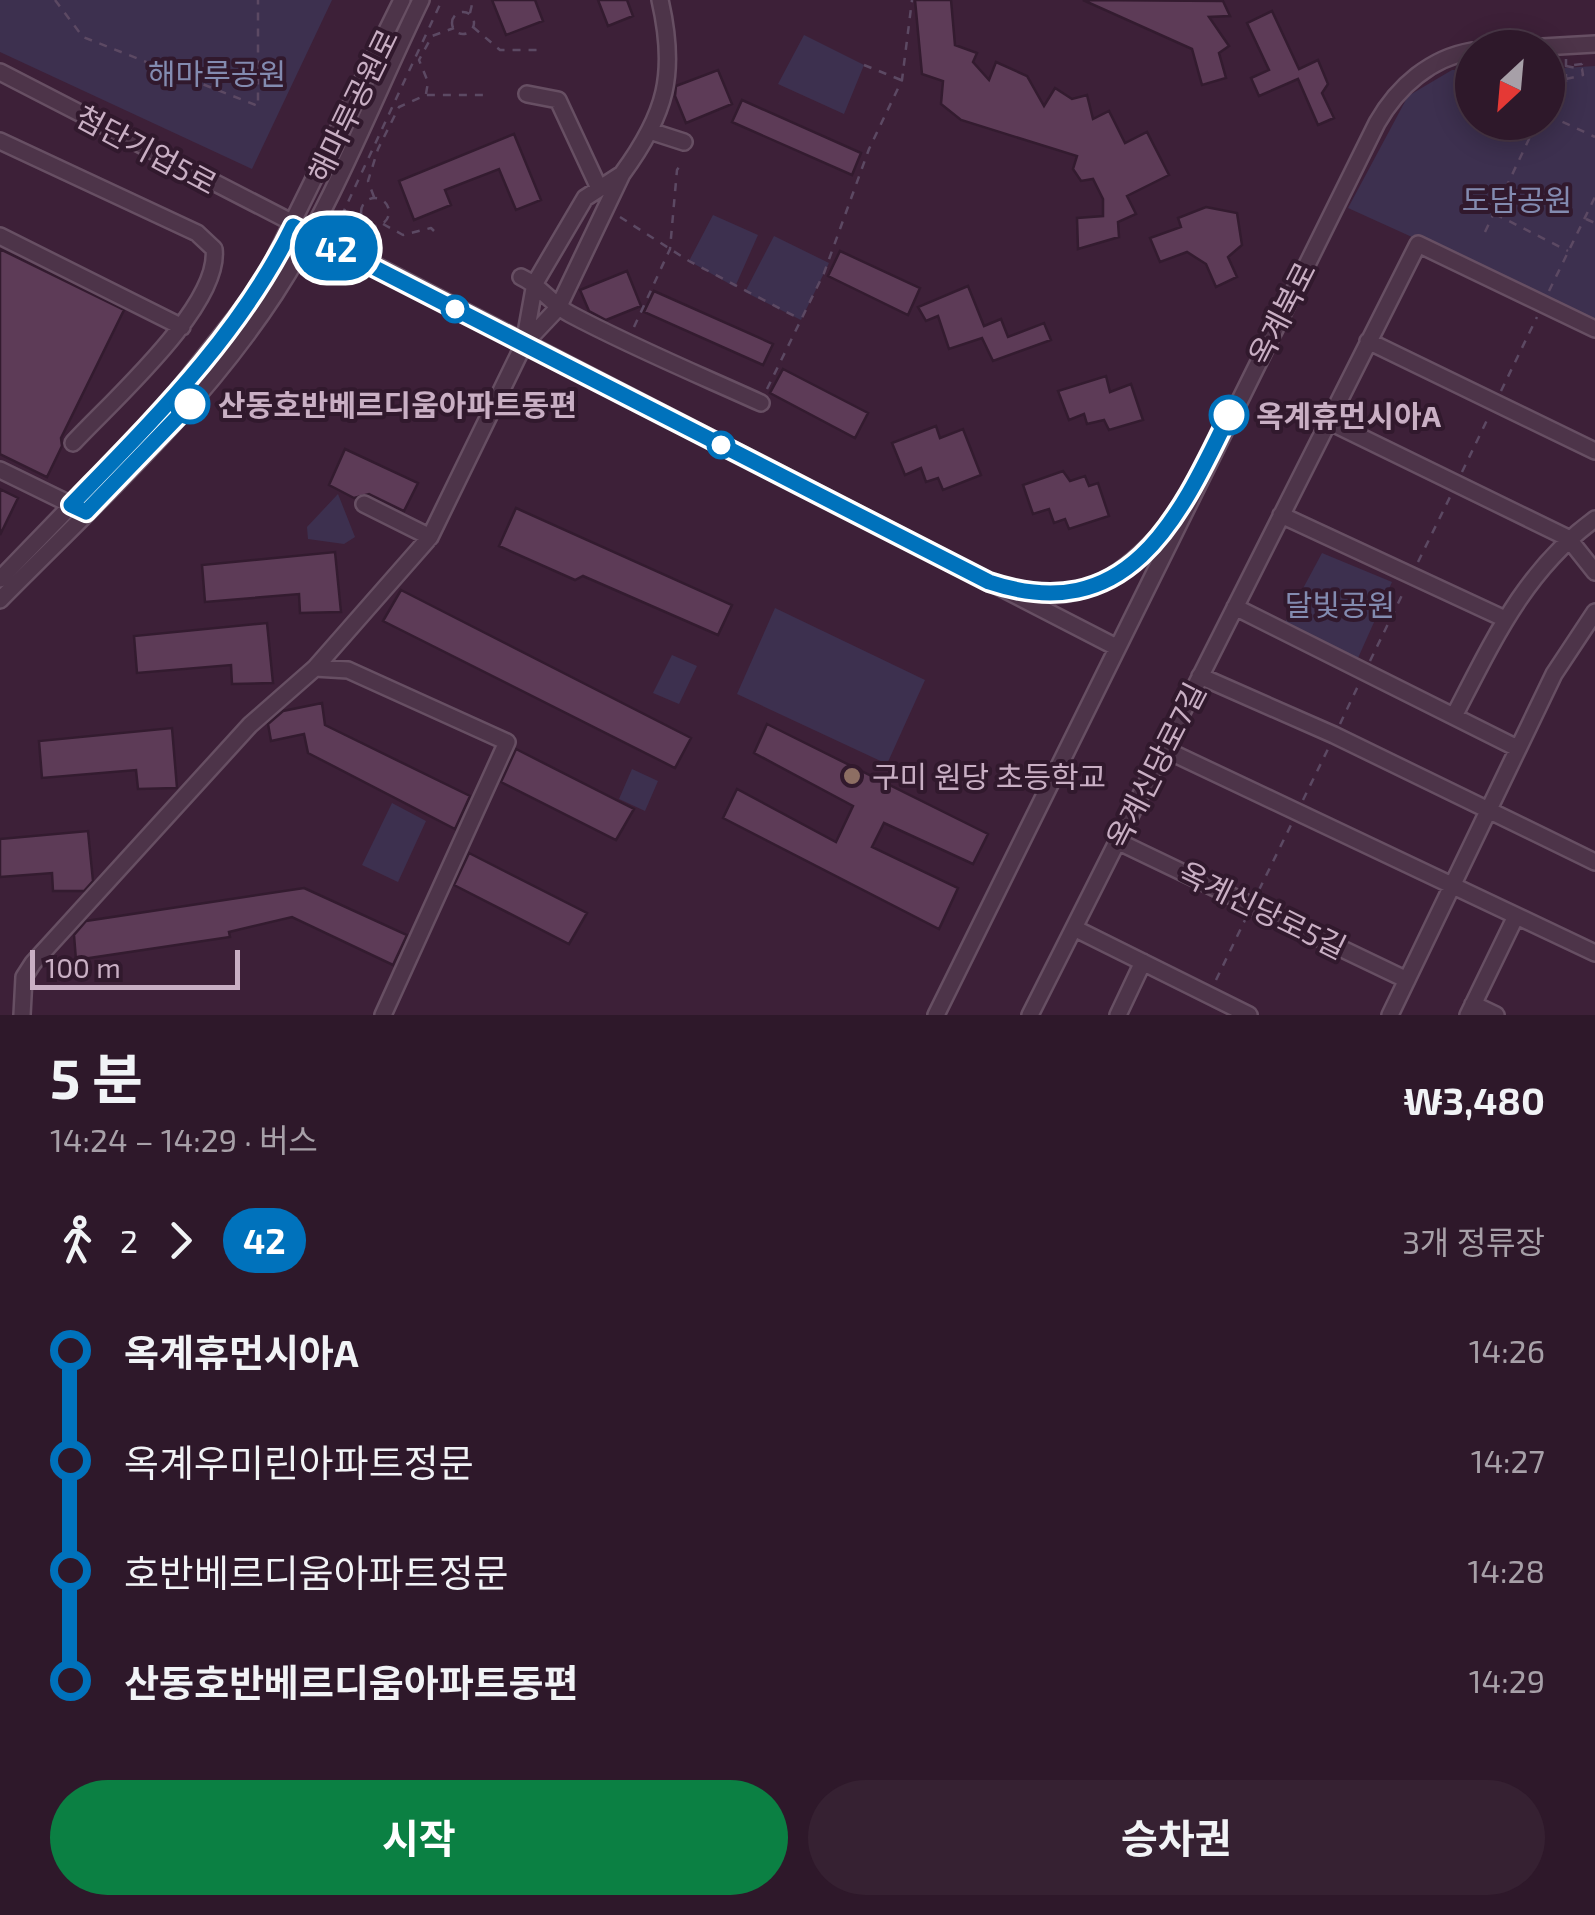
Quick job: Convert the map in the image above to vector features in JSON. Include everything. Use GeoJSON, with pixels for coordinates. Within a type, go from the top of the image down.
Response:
{"type":"FeatureCollection","features":[{"type":"Feature","properties":{"kind":"street","name":"해마루공원로"},"geometry":{"type":"LineString","coordinates":[[0,600],[202,366],[262,284],[402,0]]}},
{"type":"Feature","properties":{"kind":"street","name":"해마루공원로"},"geometry":{"type":"LineString","coordinates":[[0,579],[190,404],[243,339],[309,234],[421,0]]}},
{"type":"Feature","properties":{"kind":"street"},"geometry":{"type":"LineString","coordinates":[[22,1015],[24,977],[33,963],[250,725],[316,668],[430,537],[524,344],[558,308],[604,207],[653,132],[665,91],[668,58],[660,0]]}},
{"type":"Feature","properties":{"kind":"street"},"geometry":{"type":"LineString","coordinates":[[1567,51],[1595,44]]}},
{"type":"Feature","properties":{"kind":"street","name":"옥계북로"},"geometry":{"type":"LineString","coordinates":[[936,1015],[1185,505],[1385,109],[1433,65],[1455,57]]}},
{"type":"Feature","properties":{"kind":"street","name":"첨단기업5로"},"geometry":{"type":"LineString","coordinates":[[0,72],[293,226]]}},
{"type":"Feature","properties":{"kind":"street"},"geometry":{"type":"LineString","coordinates":[[527,94],[558,100],[598,186]]}},
{"type":"Feature","properties":{"kind":"street"},"geometry":{"type":"LineString","coordinates":[[653,132],[684,142]]}},
{"type":"Feature","properties":{"kind":"street"},"geometry":{"type":"LineString","coordinates":[[0,141],[207,240],[214,249],[214,276],[182,326],[73,443]]}},
{"type":"Feature","properties":{"kind":"street"},"geometry":{"type":"LineString","coordinates":[[524,344],[528,280],[585,198],[622,174]]}},
{"type":"Feature","properties":{"kind":"street"},"geometry":{"type":"LineString","coordinates":[[293,226],[1116,647]]}},
{"type":"Feature","properties":{"kind":"street"},"geometry":{"type":"LineString","coordinates":[[0,236],[182,326]]}},
{"type":"Feature","properties":{"kind":"street","name":"옥계신당로7길"},"geometry":{"type":"LineString","coordinates":[[1030,1015],[1418,244],[1543,304]]}},
{"type":"Feature","properties":{"kind":"street"},"geometry":{"type":"LineString","coordinates":[[528,280],[558,308],[760,402]]}},
{"type":"Feature","properties":{"kind":"street"},"geometry":{"type":"LineString","coordinates":[[1543,304],[1595,329]]}},
{"type":"Feature","properties":{"kind":"street"},"geometry":{"type":"LineString","coordinates":[[1368,342],[1595,451]]}},
{"type":"Feature","properties":{"kind":"street"},"geometry":{"type":"LineString","coordinates":[[1328,421],[1568,538],[1595,572]]}},
{"type":"Feature","properties":{"kind":"street"},"geometry":{"type":"LineString","coordinates":[[0,470],[79,509]]}},
{"type":"Feature","properties":{"kind":"street"},"geometry":{"type":"LineString","coordinates":[[364,504],[430,537]]}},
{"type":"Feature","properties":{"kind":"street"},"geometry":{"type":"LineString","coordinates":[[989,582],[1022,593],[1092,589],[1140,559],[1185,505]]}},
{"type":"Feature","properties":{"kind":"street"},"geometry":{"type":"LineString","coordinates":[[1281,515],[1505,619]]}},
{"type":"Feature","properties":{"kind":"street"},"geometry":{"type":"LineString","coordinates":[[1454,716],[1526,583],[1568,538],[1595,518]]}},
{"type":"Feature","properties":{"kind":"street"},"geometry":{"type":"LineString","coordinates":[[1235,606],[1518,748]]}},
{"type":"Feature","properties":{"kind":"street"},"geometry":{"type":"LineString","coordinates":[[1390,1015],[1554,674],[1595,612]]}},
{"type":"Feature","properties":{"kind":"street"},"geometry":{"type":"LineString","coordinates":[[316,668],[348,670],[508,742],[383,1015]]}},
{"type":"Feature","properties":{"kind":"street"},"geometry":{"type":"LineString","coordinates":[[1200,676],[1334,735],[1595,862]]}},
{"type":"Feature","properties":{"kind":"street"},"geometry":{"type":"LineString","coordinates":[[1164,749],[1595,953]]}},
{"type":"Feature","properties":{"kind":"street","name":"옥계신당로5길"},"geometry":{"type":"LineString","coordinates":[[1117,841],[1407,980]]}},
{"type":"Feature","properties":{"kind":"street"},"geometry":{"type":"LineString","coordinates":[[1496,1015],[1471,1009],[1516,916]]}},
{"type":"Feature","properties":{"kind":"street"},"geometry":{"type":"LineString","coordinates":[[1074,928],[1248,1015]]}},
{"type":"Feature","properties":{"kind":"street"},"geometry":{"type":"LineString","coordinates":[[1118,1015],[1143,962]]}},
{"type":"Feature","properties":{"kind":"path"},"geometry":{"type":"LineString","coordinates":[[55,0],[83,37],[258,106],[258,0]]}},
{"type":"Feature","properties":{"kind":"path"},"geometry":{"type":"LineString","coordinates":[[333,246],[358,179],[442,0]]}},
{"type":"Feature","properties":{"kind":"path"},"geometry":{"type":"LineString","coordinates":[[473,0],[473,28],[500,50],[541,50]]}},
{"type":"Feature","properties":{"kind":"path"},"geometry":{"type":"LineString","coordinates":[[760,402],[824,273],[868,149],[902,80],[912,0]]}},
{"type":"Feature","properties":{"kind":"path"},"geometry":{"type":"LineString","coordinates":[[454,28],[456,15],[470,15]]}},
{"type":"Feature","properties":{"kind":"path"},"geometry":{"type":"LineString","coordinates":[[426,96],[428,82],[419,60],[432,36],[454,28],[465,34],[473,28]]}},
{"type":"Feature","properties":{"kind":"path"},"geometry":{"type":"LineString","coordinates":[[1565,88],[1566,87],[1566,66],[1567,51],[1581,59],[1582,64],[1566,66]]}},
{"type":"Feature","properties":{"kind":"path"},"geometry":{"type":"LineString","coordinates":[[864,64],[902,80]]}},
{"type":"Feature","properties":{"kind":"path"},"geometry":{"type":"LineString","coordinates":[[1566,66],[1582,69],[1583,76],[1566,79]]}},
{"type":"Feature","properties":{"kind":"path"},"geometry":{"type":"LineString","coordinates":[[383,224],[389,207],[374,197],[368,181],[399,107],[426,96],[485,95]]}},
{"type":"Feature","properties":{"kind":"path"},"geometry":{"type":"LineString","coordinates":[[1565,124],[1595,137]]}},
{"type":"Feature","properties":{"kind":"path"},"geometry":{"type":"LineString","coordinates":[[1485,232],[1529,140]]}},
{"type":"Feature","properties":{"kind":"path"},"geometry":{"type":"LineString","coordinates":[[627,342],[670,248],[677,170],[683,161]]}},
{"type":"Feature","properties":{"kind":"path"},"geometry":{"type":"LineString","coordinates":[[1209,995],[1595,196]]}},
{"type":"Feature","properties":{"kind":"path"},"geometry":{"type":"LineString","coordinates":[[374,197],[363,205],[362,218],[369,225],[383,224],[403,235],[431,228],[434,231]]}},
{"type":"Feature","properties":{"kind":"path"},"geometry":{"type":"LineString","coordinates":[[604,207],[801,320]]}},
{"type":"Feature","properties":{"kind":"path"},"geometry":{"type":"LineString","coordinates":[[1494,214],[1568,251]]}},
{"type":"Feature","properties":{"kind":"path"},"geometry":{"type":"LineString","coordinates":[[1585,218],[1595,223]]}},
{"type":"Feature","properties":{"kind":"green space","name":"해마루공원"},"geometry":{"type":"Polygon","coordinates":[[[0,0],[332,0],[252,169],[0,52],[0,0]]]}},
{"type":"Feature","properties":{"kind":"green space"},"geometry":{"type":"Polygon","coordinates":[[[804,35],[864,65],[844,114],[778,84],[804,35]]]}},
{"type":"Feature","properties":{"kind":"green space","name":"도담공원"},"geometry":{"type":"Polygon","coordinates":[[[1595,66],[1595,320],[1348,208],[1408,96],[1455,70],[1455,140],[1565,140],[1565,68],[1595,66]]]}},
{"type":"Feature","properties":{"kind":"green space"},"geometry":{"type":"Polygon","coordinates":[[[713,215],[758,235],[735,287],[689,261],[713,215]]]}},
{"type":"Feature","properties":{"kind":"green space"},"geometry":{"type":"Polygon","coordinates":[[[774,236],[829,263],[801,320],[745,292],[774,236]]]}},
{"type":"Feature","properties":{"kind":"green space"},"geometry":{"type":"Polygon","coordinates":[[[338,494],[355,537],[344,544],[308,539],[307,527],[338,494]]]}},
{"type":"Feature","properties":{"kind":"green space","name":"달빛공원"},"geometry":{"type":"Polygon","coordinates":[[[1322,553],[1392,582],[1358,658],[1285,622],[1322,553]]]}},
{"type":"Feature","properties":{"kind":"green space"},"geometry":{"type":"Polygon","coordinates":[[[775,608],[925,680],[887,764],[737,694],[775,608]]]}},
{"type":"Feature","properties":{"kind":"green space"},"geometry":{"type":"Polygon","coordinates":[[[672,655],[697,666],[679,704],[653,693],[672,655]]]}},
{"type":"Feature","properties":{"kind":"green space"},"geometry":{"type":"Polygon","coordinates":[[[632,769],[658,781],[645,811],[619,799],[632,769]]]}},
{"type":"Feature","properties":{"kind":"green space"},"geometry":{"type":"Polygon","coordinates":[[[392,803],[426,821],[398,882],[362,865],[392,803]]]}},
{"type":"Feature","properties":{"kind":"building"},"geometry":{"type":"Polygon","coordinates":[[[492,0],[535,0],[543,21],[506,35],[492,0]]]}},
{"type":"Feature","properties":{"kind":"building"},"geometry":{"type":"Polygon","coordinates":[[[598,0],[627,0],[633,16],[608,26],[598,0]]]}},
{"type":"Feature","properties":{"kind":"building"},"geometry":{"type":"Polygon","coordinates":[[[915,0],[951,0],[955,45],[977,53],[973,62],[989,80],[996,62],[1027,76],[1044,106],[1055,88],[1072,99],[1087,95],[1093,119],[1109,111],[1125,143],[1147,132],[1169,175],[1127,196],[1136,214],[1118,222],[1119,237],[1078,249],[1077,218],[1103,216],[1103,199],[1093,179],[1081,181],[1073,169],[1077,156],[961,120],[941,104],[943,81],[922,74],[915,0]]]}},
{"type":"Feature","properties":{"kind":"building"},"geometry":{"type":"Polygon","coordinates":[[[1083,0],[1223,1],[1230,16],[1209,17],[1229,46],[1219,53],[1226,78],[1202,85],[1192,49],[1083,0]]]}},
{"type":"Feature","properties":{"kind":"building"},"geometry":{"type":"Polygon","coordinates":[[[1272,11],[1299,69],[1318,60],[1328,84],[1322,93],[1334,118],[1318,125],[1298,79],[1259,96],[1251,78],[1269,70],[1247,23],[1272,11]]]}},
{"type":"Feature","properties":{"kind":"building"},"geometry":{"type":"Polygon","coordinates":[[[718,70],[732,104],[686,123],[675,96],[676,86],[718,70]]]}},
{"type":"Feature","properties":{"kind":"building"},"geometry":{"type":"Polygon","coordinates":[[[742,100],[861,153],[852,175],[732,122],[742,100]]]}},
{"type":"Feature","properties":{"kind":"building"},"geometry":{"type":"Polygon","coordinates":[[[514,134],[541,200],[516,210],[499,169],[445,190],[451,205],[414,220],[399,181],[514,134]]]}},
{"type":"Feature","properties":{"kind":"building"},"geometry":{"type":"Polygon","coordinates":[[[1206,207],[1237,213],[1242,245],[1228,257],[1237,277],[1216,287],[1206,264],[1187,252],[1160,262],[1150,238],[1181,227],[1178,218],[1206,207]]]}},
{"type":"Feature","properties":{"kind":"building"},"geometry":{"type":"Polygon","coordinates":[[[0,249],[124,310],[61,438],[62,446],[47,477],[0,454],[0,249]]]}},
{"type":"Feature","properties":{"kind":"building"},"geometry":{"type":"Polygon","coordinates":[[[840,251],[920,288],[908,315],[828,276],[840,251]]]}},
{"type":"Feature","properties":{"kind":"building"},"geometry":{"type":"Polygon","coordinates":[[[627,271],[641,306],[606,320],[589,311],[580,290],[627,271]]]}},
{"type":"Feature","properties":{"kind":"building"},"geometry":{"type":"Polygon","coordinates":[[[968,286],[984,326],[1001,319],[1008,337],[1044,323],[1051,340],[993,361],[982,338],[949,349],[938,316],[926,321],[918,307],[968,286]]]}},
{"type":"Feature","properties":{"kind":"building"},"geometry":{"type":"Polygon","coordinates":[[[654,291],[773,344],[763,365],[644,312],[654,291]]]}},
{"type":"Feature","properties":{"kind":"building"},"geometry":{"type":"Polygon","coordinates":[[[783,369],[868,413],[855,438],[770,393],[783,369]]]}},
{"type":"Feature","properties":{"kind":"building"},"geometry":{"type":"Polygon","coordinates":[[[1106,376],[1110,392],[1131,384],[1143,420],[1109,430],[1104,420],[1087,424],[1084,414],[1069,420],[1058,391],[1106,376]]]}},
{"type":"Feature","properties":{"kind":"building"},"geometry":{"type":"Polygon","coordinates":[[[936,426],[940,438],[963,429],[981,475],[943,490],[938,478],[926,482],[921,468],[905,475],[892,443],[936,426]]]}},
{"type":"Feature","properties":{"kind":"building"},"geometry":{"type":"Polygon","coordinates":[[[345,449],[418,483],[404,511],[369,494],[354,498],[329,485],[345,449]]]}},
{"type":"Feature","properties":{"kind":"building"},"geometry":{"type":"Polygon","coordinates":[[[1063,471],[1070,481],[1085,476],[1089,486],[1098,483],[1109,516],[1069,529],[1065,519],[1054,523],[1049,509],[1033,514],[1023,485],[1063,471]]]}},
{"type":"Feature","properties":{"kind":"building"},"geometry":{"type":"Polygon","coordinates":[[[0,489],[18,498],[0,535],[0,489]]]}},
{"type":"Feature","properties":{"kind":"building"},"geometry":{"type":"Polygon","coordinates":[[[516,508],[732,605],[718,635],[583,576],[575,580],[499,546],[516,508]]]}},
{"type":"Feature","properties":{"kind":"building"},"geometry":{"type":"Polygon","coordinates":[[[335,552],[341,612],[300,613],[299,594],[205,602],[202,565],[335,552]]]}},
{"type":"Feature","properties":{"kind":"building"},"geometry":{"type":"Polygon","coordinates":[[[401,590],[691,738],[675,768],[383,621],[401,590]]]}},
{"type":"Feature","properties":{"kind":"building"},"geometry":{"type":"Polygon","coordinates":[[[267,623],[273,683],[232,684],[231,665],[137,673],[134,636],[267,623]]]}},
{"type":"Feature","properties":{"kind":"building"},"geometry":{"type":"Polygon","coordinates":[[[322,703],[325,725],[470,796],[455,829],[308,753],[304,734],[271,741],[268,724],[283,711],[322,703]]]}},
{"type":"Feature","properties":{"kind":"building"},"geometry":{"type":"Polygon","coordinates":[[[767,724],[988,834],[973,864],[884,823],[872,847],[958,888],[939,929],[723,818],[737,789],[836,842],[853,806],[754,753],[767,724]]]}},
{"type":"Feature","properties":{"kind":"building"},"geometry":{"type":"Polygon","coordinates":[[[172,728],[177,788],[138,789],[136,770],[42,778],[39,741],[172,728]]]}},
{"type":"Feature","properties":{"kind":"building"},"geometry":{"type":"Polygon","coordinates":[[[516,749],[634,809],[616,840],[501,782],[516,749]]]}},
{"type":"Feature","properties":{"kind":"building"},"geometry":{"type":"Polygon","coordinates":[[[88,831],[93,881],[84,891],[53,891],[52,873],[0,877],[0,839],[88,831]]]}},
{"type":"Feature","properties":{"kind":"building"},"geometry":{"type":"Polygon","coordinates":[[[469,853],[587,913],[569,944],[454,885],[469,853]]]}},
{"type":"Feature","properties":{"kind":"building"},"geometry":{"type":"Polygon","coordinates":[[[304,888],[407,935],[393,965],[292,917],[229,932],[230,937],[76,960],[74,935],[86,921],[304,888]]]}},
{"type":"Feature","properties":{"kind":"bus line","name":"42"},"geometry":{"type":"LineString","coordinates":[[190,404],[86,512],[71,505],[202,366],[262,284],[293,226],[989,582],[1022,593],[1057,594],[1092,589],[1140,559],[1185,505],[1229,415]]}},
{"type":"Feature","properties":{"kind":"place","name":"산동호반베르디움아파트동편"},"geometry":{"type":"Point","coordinates":[190,404]}},
{"type":"Feature","properties":{"kind":"place","name":"옥계휴먼시아A"},"geometry":{"type":"Point","coordinates":[1229,415]}},
{"type":"Feature","properties":{"kind":"place","name":"구미 원당 초등학교"},"geometry":{"type":"Point","coordinates":[852,776]}}]}
